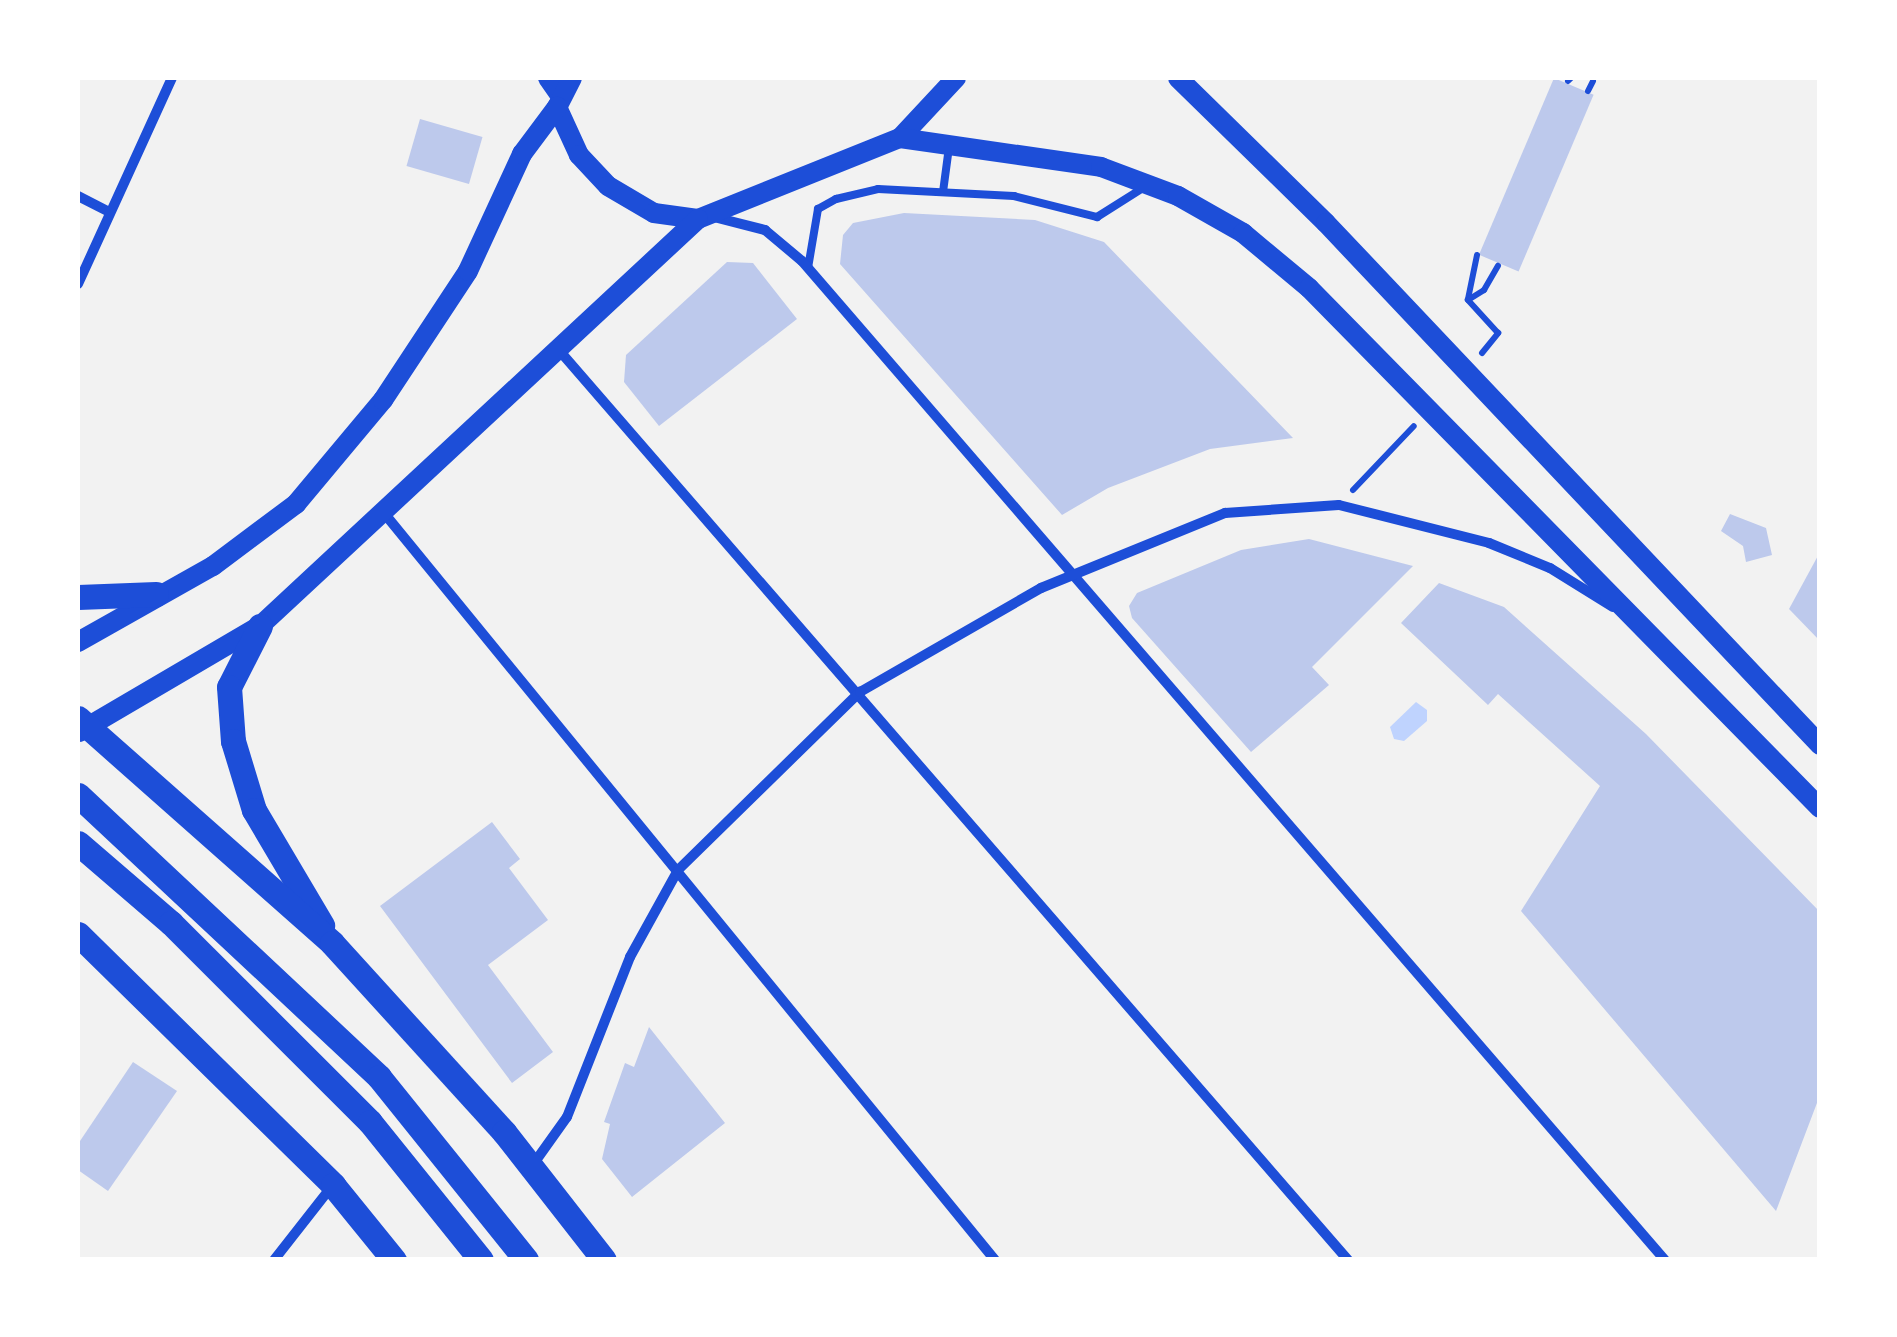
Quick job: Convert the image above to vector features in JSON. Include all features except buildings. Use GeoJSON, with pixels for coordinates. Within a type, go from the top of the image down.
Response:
{"type":"FeatureCollection","features":[{"type":"Feature","properties":{"kind":"main road"},"geometry":{"type":"LineString","coordinates":[[604,1260],[531,1167],[332,942],[81,726],[260,626],[703,218],[900,138],[956,78]]}},
{"type":"Feature","properties":{"kind":"main road"},"geometry":{"type":"LineString","coordinates":[[1178,78],[1820,744]]}},
{"type":"Feature","properties":{"kind":"main road"},"geometry":{"type":"LineString","coordinates":[[559,89],[564,134],[608,186],[654,213],[703,218]]}},
{"type":"Feature","properties":{"kind":"main road"},"geometry":{"type":"LineString","coordinates":[[78,642],[156,594],[213,566],[296,504],[383,400],[468,271],[535,130],[559,89]]}},
{"type":"Feature","properties":{"kind":"main road"},"geometry":{"type":"LineString","coordinates":[[900,138],[1101,168],[1147,185],[1242,233],[1310,288],[1820,808]]}},
{"type":"Feature","properties":{"kind":"main road"},"geometry":{"type":"LineString","coordinates":[[78,597],[156,594]]}},
{"type":"Feature","properties":{"kind":"main road"},"geometry":{"type":"LineString","coordinates":[[260,626],[230,687],[233,741],[254,810],[332,942]]}},
{"type":"Feature","properties":{"kind":"main road"},"geometry":{"type":"LineString","coordinates":[[78,795],[379,1077],[526,1260]]}},
{"type":"Feature","properties":{"kind":"main road"},"geometry":{"type":"LineString","coordinates":[[78,843],[171,923],[370,1122],[481,1260]]}},
{"type":"Feature","properties":{"kind":"main road"},"geometry":{"type":"LineString","coordinates":[[78,934],[333,1185],[394,1260]]}},
{"type":"Feature","properties":{"kind":"street"},"geometry":{"type":"LineString","coordinates":[[78,284],[172,78]]}},
{"type":"Feature","properties":{"kind":"street"},"geometry":{"type":"LineString","coordinates":[[78,196],[110,212]]}},
{"type":"Feature","properties":{"kind":"street"},"geometry":{"type":"LineString","coordinates":[[703,218],[764,230],[808,268],[1069,577],[1665,1260]]}},
{"type":"Feature","properties":{"kind":"street"},"geometry":{"type":"LineString","coordinates":[[558,348],[860,692],[1348,1260]]}},
{"type":"Feature","properties":{"kind":"street"},"geometry":{"type":"LineString","coordinates":[[531,1167],[566,1118],[630,957],[678,870],[860,692],[1069,577],[1225,513],[1339,505],[1488,543],[1550,568],[1637,621]]}},
{"type":"Feature","properties":{"kind":"street"},"geometry":{"type":"LineString","coordinates":[[384,513],[995,1260]]}},
{"type":"Feature","properties":{"kind":"street"},"geometry":{"type":"LineString","coordinates":[[274,1260],[333,1185]]}},
{"type":"Feature","properties":{"kind":"lane"},"geometry":{"type":"LineString","coordinates":[[944,192],[950,144]]}},
{"type":"Feature","properties":{"kind":"lane"},"geometry":{"type":"LineString","coordinates":[[808,268],[818,209],[836,199],[878,189],[1014,196],[1097,217],[1147,185]]}},
{"type":"Feature","properties":{"kind":"path"},"geometry":{"type":"LineString","coordinates":[[1588,92],[1593,81]]}},
{"type":"Feature","properties":{"kind":"path"},"geometry":{"type":"LineString","coordinates":[[1468,300],[1477,255]]}},
{"type":"Feature","properties":{"kind":"path"},"geometry":{"type":"LineString","coordinates":[[1468,300],[1484,290],[1498,266]]}},
{"type":"Feature","properties":{"kind":"path"},"geometry":{"type":"LineString","coordinates":[[1466,374],[1498,333],[1468,300]]}},
{"type":"Feature","properties":{"kind":"path"},"geometry":{"type":"LineString","coordinates":[[1339,505],[1430,410]]}},
{"type":"Feature","properties":{"kind":"water"},"geometry":{"type":"Polygon","coordinates":[[[1416,702],[1427,710],[1427,721],[1404,741],[1394,739],[1390,727],[1416,702]]]}}]}
